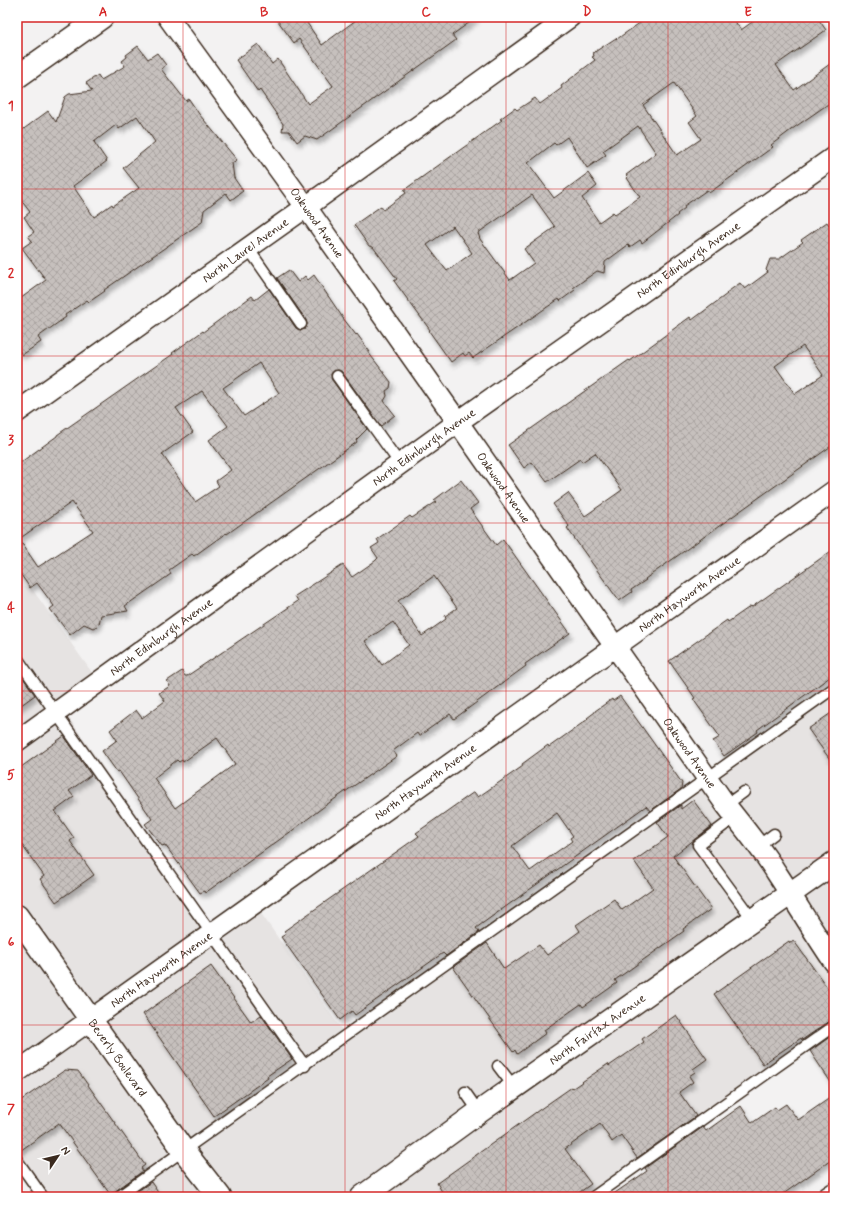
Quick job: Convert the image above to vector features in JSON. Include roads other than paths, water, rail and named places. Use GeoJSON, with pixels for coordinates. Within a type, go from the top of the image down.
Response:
{"type":"FeatureCollection","features":[{"type":"Feature","properties":{"kind":"main road"},"geometry":{"type":"LineString","coordinates":[[17,77],[102,17]]}},
{"type":"Feature","properties":{"kind":"main road","name":"North Fairfax Avenue"},"geometry":{"type":"LineString","coordinates":[[362,1197],[514,1087],[834,863]]}},
{"type":"Feature","properties":{"kind":"main road","name":"Beverly Boulevard"},"geometry":{"type":"LineString","coordinates":[[17,916],[184,1151],[220,1197]]}},
{"type":"Feature","properties":{"kind":"street","name":"Oakwood Avenue"},"geometry":{"type":"LineString","coordinates":[[168,17],[458,422],[730,811],[758,846],[834,962]]}},
{"type":"Feature","properties":{"kind":"street","name":"North Laurel Avenue"},"geometry":{"type":"LineString","coordinates":[[17,412],[306,208],[570,17]]}},
{"type":"Feature","properties":{"kind":"street","name":"North Edinburgh Avenue"},"geometry":{"type":"LineString","coordinates":[[17,741],[458,422],[834,156]]}},
{"type":"Feature","properties":{"kind":"street","name":"North Hayworth Avenue"},"geometry":{"type":"LineString","coordinates":[[17,1072],[834,491]]}},
{"type":"Feature","properties":{"kind":"street"},"geometry":{"type":"LineString","coordinates":[[828,1197],[834,1193]]}},
{"type":"Feature","properties":{"kind":"lane"},"geometry":{"type":"LineString","coordinates":[[248,248],[301,324]]}},
{"type":"Feature","properties":{"kind":"lane"},"geometry":{"type":"LineString","coordinates":[[337,376],[400,464]]}},
{"type":"Feature","properties":{"kind":"lane"},"geometry":{"type":"LineString","coordinates":[[17,658],[305,1066]]}},
{"type":"Feature","properties":{"kind":"lane"},"geometry":{"type":"LineString","coordinates":[[118,1197],[305,1066],[834,688]]}},
{"type":"Feature","properties":{"kind":"lane"},"geometry":{"type":"LineString","coordinates":[[744,792],[730,811],[698,845],[753,920]]}},
{"type":"Feature","properties":{"kind":"lane"},"geometry":{"type":"LineString","coordinates":[[758,846],[774,834]]}},
{"type":"Feature","properties":{"kind":"lane"},"geometry":{"type":"LineString","coordinates":[[593,1197],[834,1026]]}},
{"type":"Feature","properties":{"kind":"lane"},"geometry":{"type":"LineString","coordinates":[[498,1066],[514,1087]]}},
{"type":"Feature","properties":{"kind":"lane"},"geometry":{"type":"LineString","coordinates":[[465,1092],[479,1112]]}},
{"type":"Feature","properties":{"kind":"lane"},"geometry":{"type":"LineString","coordinates":[[17,1160],[43,1197]]}}]}
